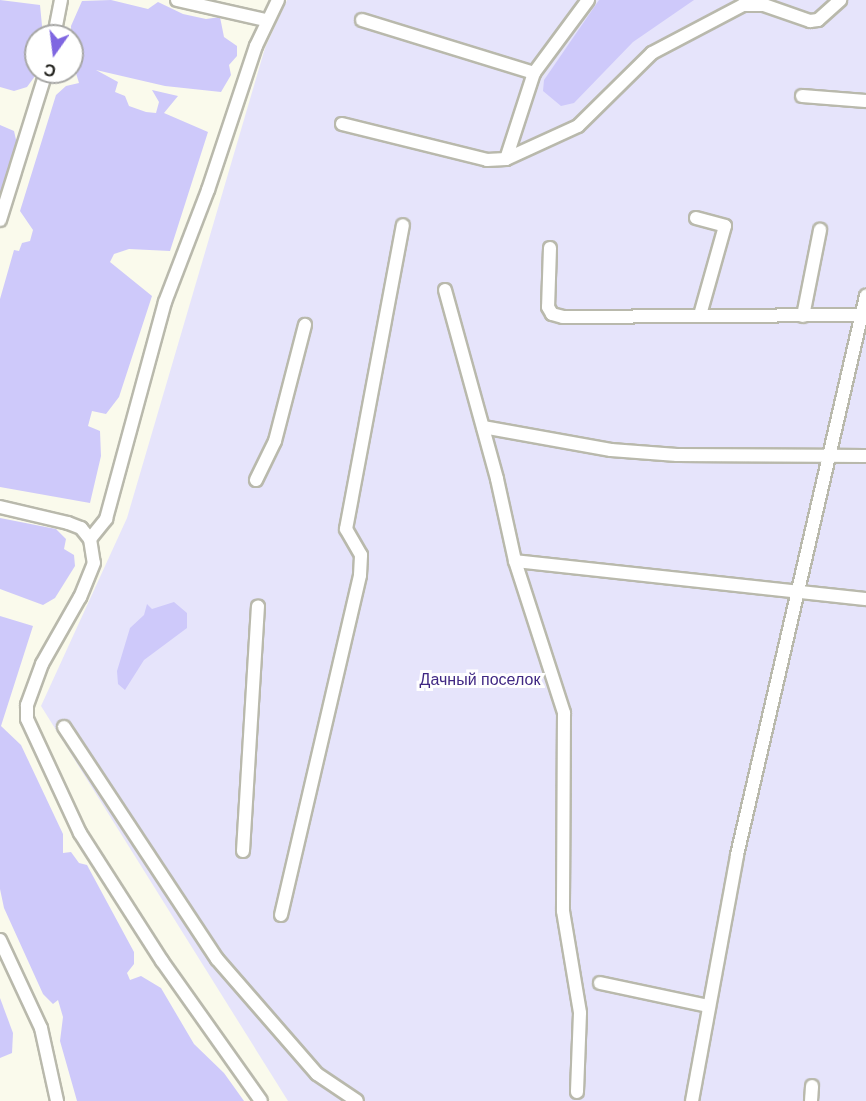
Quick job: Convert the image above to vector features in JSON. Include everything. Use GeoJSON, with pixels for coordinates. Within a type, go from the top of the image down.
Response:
{"type":"FeatureCollection","features":[{"type":"Feature","properties":{"kind":"street"},"geometry":{"type":"LineString","coordinates":[[56,24],[61,0]]}},
{"type":"Feature","properties":{"kind":"street"},"geometry":{"type":"LineString","coordinates":[[177,0],[265,20]]}},
{"type":"Feature","properties":{"kind":"street"},"geometry":{"type":"LineString","coordinates":[[90,538],[106,519],[165,302],[265,20],[278,0]]}},
{"type":"Feature","properties":{"kind":"street"},"geometry":{"type":"LineString","coordinates":[[506,159],[534,73],[588,0]]}},
{"type":"Feature","properties":{"kind":"street"},"geometry":{"type":"LineString","coordinates":[[342,124],[487,160],[506,159],[578,126],[652,53],[743,5],[764,5],[810,21],[818,20],[840,0]]}},
{"type":"Feature","properties":{"kind":"street"},"geometry":{"type":"LineString","coordinates":[[362,20],[534,73]]}},
{"type":"Feature","properties":{"kind":"street"},"geometry":{"type":"LineString","coordinates":[[0,220],[42,84]]}},
{"type":"Feature","properties":{"kind":"street"},"geometry":{"type":"LineString","coordinates":[[802,96],[866,100]]}},
{"type":"Feature","properties":{"kind":"street"},"geometry":{"type":"LineString","coordinates":[[696,218],[725,226],[700,315]]}},
{"type":"Feature","properties":{"kind":"street"},"geometry":{"type":"LineString","coordinates":[[281,915],[360,575],[361,555],[346,529],[403,225]]}},
{"type":"Feature","properties":{"kind":"street"},"geometry":{"type":"LineString","coordinates":[[803,315],[820,230]]}},
{"type":"Feature","properties":{"kind":"street"},"geometry":{"type":"LineString","coordinates":[[549,248],[548,307],[552,314],[864,315]]}},
{"type":"Feature","properties":{"kind":"street"},"geometry":{"type":"LineString","coordinates":[[445,290],[483,427],[514,561],[564,713],[563,911],[580,1013],[577,1092]]}},
{"type":"Feature","properties":{"kind":"street"},"geometry":{"type":"LineString","coordinates":[[692,1101],[708,1006],[796,594],[864,315],[866,296]]}},
{"type":"Feature","properties":{"kind":"street"},"geometry":{"type":"LineString","coordinates":[[256,480],[275,441],[305,326]]}},
{"type":"Feature","properties":{"kind":"street"},"geometry":{"type":"LineString","coordinates":[[483,427],[611,450],[718,458],[866,456]]}},
{"type":"Feature","properties":{"kind":"street"},"geometry":{"type":"LineString","coordinates":[[0,507],[68,523],[81,528],[90,538],[94,563],[80,597],[42,664],[27,705],[27,719],[80,833],[162,961],[261,1101]]}},
{"type":"Feature","properties":{"kind":"street"},"geometry":{"type":"LineString","coordinates":[[514,561],[796,594],[866,599]]}},
{"type":"Feature","properties":{"kind":"street"},"geometry":{"type":"LineString","coordinates":[[243,851],[258,606]]}},
{"type":"Feature","properties":{"kind":"street"},"geometry":{"type":"LineString","coordinates":[[64,727],[217,959],[316,1074],[357,1101]]}},
{"type":"Feature","properties":{"kind":"street"},"geometry":{"type":"LineString","coordinates":[[0,940],[41,1028],[57,1101]]}},
{"type":"Feature","properties":{"kind":"street"},"geometry":{"type":"LineString","coordinates":[[600,983],[708,1006]]}},
{"type":"Feature","properties":{"kind":"street"},"geometry":{"type":"LineString","coordinates":[[811,1101],[812,1086]]}},
{"type":"Feature","properties":{"kind":"green space","name":"Дачный поселок"},"geometry":{"type":"Polygon","coordinates":[[[287,0],[866,0],[866,1101],[288,1101],[41,706],[127,518],[265,48],[287,0]]]}},
{"type":"Feature","properties":{"kind":"shaded area"},"geometry":{"type":"Polygon","coordinates":[[[0,0],[40,5],[42,24],[24,24],[24,84],[29,84],[27,87],[14,91],[0,87],[0,0]]]}},
{"type":"Feature","properties":{"kind":"shaded area"},"geometry":{"type":"Polygon","coordinates":[[[111,0],[148,9],[158,2],[183,14],[206,19],[220,17],[224,37],[237,46],[237,56],[229,65],[231,75],[221,92],[165,86],[96,70],[118,82],[115,92],[125,96],[129,106],[146,112],[156,113],[159,102],[152,90],[178,96],[164,113],[208,132],[170,251],[129,249],[114,254],[110,262],[152,296],[119,397],[106,414],[92,411],[88,426],[100,431],[101,456],[90,503],[0,487],[0,299],[14,250],[19,251],[22,243],[30,241],[33,230],[20,211],[56,95],[66,86],[84,84],[84,24],[72,24],[82,1],[111,0]]]}},
{"type":"Feature","properties":{"kind":"shaded area"},"geometry":{"type":"Polygon","coordinates":[[[599,0],[694,0],[633,42],[574,103],[561,106],[543,91],[544,80],[599,0]]]}},
{"type":"Feature","properties":{"kind":"shaded area"},"geometry":{"type":"Polygon","coordinates":[[[0,125],[14,131],[17,144],[0,197],[0,125]]]}},
{"type":"Feature","properties":{"kind":"shaded area"},"geometry":{"type":"Polygon","coordinates":[[[0,518],[56,529],[66,539],[64,549],[74,555],[75,566],[55,598],[43,605],[0,589],[0,518]]]}},
{"type":"Feature","properties":{"kind":"shaded area"},"geometry":{"type":"Polygon","coordinates":[[[174,602],[187,613],[187,628],[144,660],[125,690],[118,684],[117,671],[130,628],[144,615],[147,604],[152,609],[174,602]]]}},
{"type":"Feature","properties":{"kind":"shaded area"},"geometry":{"type":"Polygon","coordinates":[[[0,616],[33,626],[1,726],[21,745],[63,834],[63,853],[71,852],[79,863],[87,865],[134,952],[134,964],[127,973],[130,980],[141,976],[161,988],[194,1044],[224,1073],[244,1101],[77,1101],[60,1041],[63,1017],[58,1000],[53,1004],[43,994],[4,908],[0,889],[0,616]]]}},
{"type":"Feature","properties":{"kind":"shaded area"},"geometry":{"type":"Polygon","coordinates":[[[0,998],[13,1033],[12,1053],[0,1058],[0,998]]]}}]}
